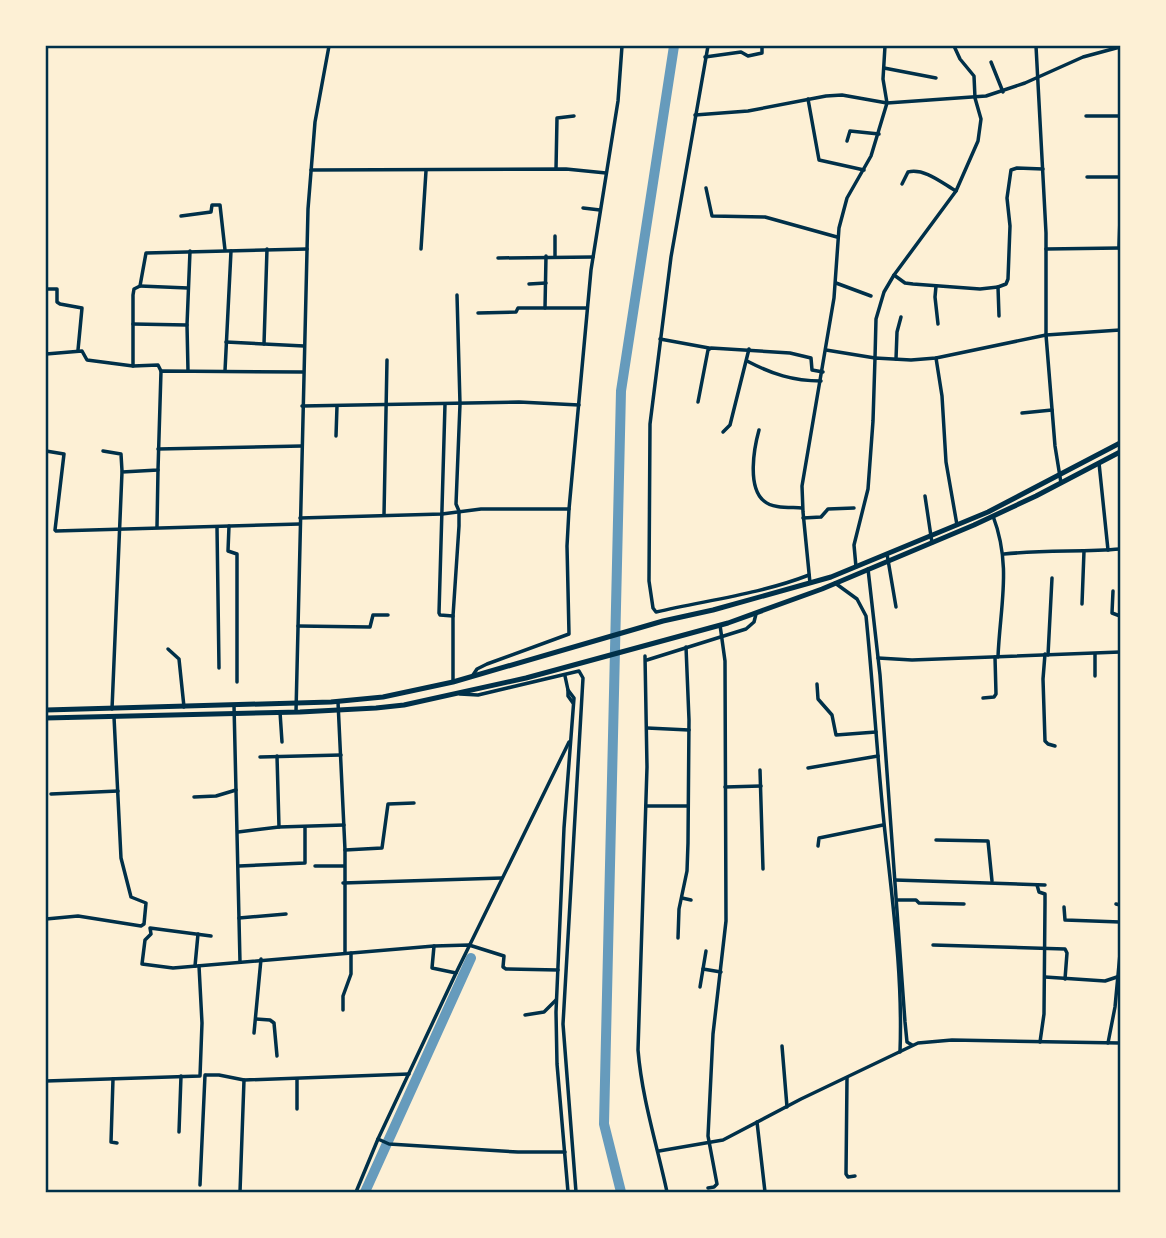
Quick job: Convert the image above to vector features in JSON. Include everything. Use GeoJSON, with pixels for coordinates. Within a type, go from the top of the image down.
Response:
{"type":"FeatureCollection","features":[{"type":"Feature","properties":{"kind":"highway"},"geometry":{"type":"LineString","coordinates":[[931,540],[957,525],[993,516],[1121,443]]}},
{"type":"Feature","properties":{"kind":"highway"},"geometry":{"type":"LineString","coordinates":[[46,710],[77,713],[296,712],[404,705],[458,693],[583,662],[756,613],[835,584],[1121,452]]}},
{"type":"Feature","properties":{"kind":"highway"},"geometry":{"type":"LineString","coordinates":[[122,712],[184,707],[338,702],[383,697],[453,682],[638,629],[810,584],[888,558]]}},
{"type":"Feature","properties":{"kind":"highway"},"geometry":{"type":"LineString","coordinates":[[46,718],[77,713]]}},
{"type":"Feature","properties":{"kind":"street"},"geometry":{"type":"LineString","coordinates":[[296,712],[307,249],[317,108],[329,46]]}},
{"type":"Feature","properties":{"kind":"street"},"geometry":{"type":"LineString","coordinates":[[471,677],[477,669],[487,664],[569,634],[569,509],[587,308],[618,101],[622,46]]}},
{"type":"Feature","properties":{"kind":"street"},"geometry":{"type":"LineString","coordinates":[[708,46],[671,257],[649,448],[649,581],[654,611],[768,589],[809,575]]}},
{"type":"Feature","properties":{"kind":"street"},"geometry":{"type":"LineString","coordinates":[[705,57],[741,52],[748,56],[755,55],[762,53],[762,46]]}},
{"type":"Feature","properties":{"kind":"street"},"geometry":{"type":"LineString","coordinates":[[810,584],[802,508],[804,467],[823,372],[836,283],[837,237],[847,198],[864,170],[879,134],[887,103],[883,79],[885,46]]}},
{"type":"Feature","properties":{"kind":"street"},"geometry":{"type":"LineString","coordinates":[[856,567],[854,545],[868,489],[873,421],[872,357],[879,307],[894,275],[955,191],[978,141],[981,126],[974,76],[960,59],[954,46]]}},
{"type":"Feature","properties":{"kind":"street"},"geometry":{"type":"LineString","coordinates":[[1035,46],[1043,169],[1046,335],[1059,480]]}},
{"type":"Feature","properties":{"kind":"street"},"geometry":{"type":"LineString","coordinates":[[695,114],[748,111],[842,95],[887,103],[975,98],[1003,92],[1083,57],[1121,47]]}},
{"type":"Feature","properties":{"kind":"street"},"geometry":{"type":"LineString","coordinates":[[990,62],[1003,92]]}},
{"type":"Feature","properties":{"kind":"street"},"geometry":{"type":"LineString","coordinates":[[884,68],[936,78]]}},
{"type":"Feature","properties":{"kind":"street"},"geometry":{"type":"LineString","coordinates":[[808,99],[820,162],[864,170]]}},
{"type":"Feature","properties":{"kind":"street"},"geometry":{"type":"LineString","coordinates":[[556,169],[557,118],[575,116]]}},
{"type":"Feature","properties":{"kind":"street"},"geometry":{"type":"LineString","coordinates":[[1086,116],[1121,116]]}},
{"type":"Feature","properties":{"kind":"street"},"geometry":{"type":"LineString","coordinates":[[847,141],[850,131],[879,134]]}},
{"type":"Feature","properties":{"kind":"street"},"geometry":{"type":"LineString","coordinates":[[311,170],[556,169],[606,173]]}},
{"type":"Feature","properties":{"kind":"street"},"geometry":{"type":"LineString","coordinates":[[894,275],[905,283],[936,286],[980,289],[1006,284],[1010,226],[1007,198],[1011,170],[1043,169]]}},
{"type":"Feature","properties":{"kind":"street"},"geometry":{"type":"LineString","coordinates":[[421,249],[426,171]]}},
{"type":"Feature","properties":{"kind":"street"},"geometry":{"type":"LineString","coordinates":[[902,184],[908,172],[914,171],[928,175],[955,191]]}},
{"type":"Feature","properties":{"kind":"street"},"geometry":{"type":"LineString","coordinates":[[1087,177],[1121,177]]}},
{"type":"Feature","properties":{"kind":"street"},"geometry":{"type":"LineString","coordinates":[[706,188],[712,216],[765,217],[837,237]]}},
{"type":"Feature","properties":{"kind":"street"},"geometry":{"type":"LineString","coordinates":[[181,216],[211,212],[212,205],[220,205],[225,250]]}},
{"type":"Feature","properties":{"kind":"street"},"geometry":{"type":"LineString","coordinates":[[583,208],[600,210]]}},
{"type":"Feature","properties":{"kind":"street"},"geometry":{"type":"LineString","coordinates":[[1046,249],[1120,249],[1121,218]]}},
{"type":"Feature","properties":{"kind":"street"},"geometry":{"type":"LineString","coordinates":[[555,236],[555,256]]}},
{"type":"Feature","properties":{"kind":"street"},"geometry":{"type":"LineString","coordinates":[[264,344],[268,249]]}},
{"type":"Feature","properties":{"kind":"street"},"geometry":{"type":"LineString","coordinates":[[133,366],[134,291],[140,286],[145,253],[307,249]]}},
{"type":"Feature","properties":{"kind":"street"},"geometry":{"type":"LineString","coordinates":[[188,371],[190,250]]}},
{"type":"Feature","properties":{"kind":"street"},"geometry":{"type":"LineString","coordinates":[[225,371],[231,250]]}},
{"type":"Feature","properties":{"kind":"street"},"geometry":{"type":"LineString","coordinates":[[545,308],[546,256]]}},
{"type":"Feature","properties":{"kind":"street"},"geometry":{"type":"LineString","coordinates":[[498,258],[593,257]]}},
{"type":"Feature","properties":{"kind":"street"},"geometry":{"type":"LineString","coordinates":[[836,283],[871,296]]}},
{"type":"Feature","properties":{"kind":"street"},"geometry":{"type":"LineString","coordinates":[[528,284],[545,284]]}},
{"type":"Feature","properties":{"kind":"street"},"geometry":{"type":"LineString","coordinates":[[140,286],[188,288]]}},
{"type":"Feature","properties":{"kind":"street"},"geometry":{"type":"LineString","coordinates":[[936,286],[938,324]]}},
{"type":"Feature","properties":{"kind":"street"},"geometry":{"type":"LineString","coordinates":[[998,287],[999,316]]}},
{"type":"Feature","properties":{"kind":"street"},"geometry":{"type":"LineString","coordinates":[[46,289],[57,289],[58,303],[82,307],[78,350]]}},
{"type":"Feature","properties":{"kind":"street"},"geometry":{"type":"LineString","coordinates":[[453,682],[453,616],[459,511],[456,505],[460,404],[457,295]]}},
{"type":"Feature","properties":{"kind":"street"},"geometry":{"type":"LineString","coordinates":[[478,313],[516,312],[518,308],[587,308]]}},
{"type":"Feature","properties":{"kind":"street"},"geometry":{"type":"LineString","coordinates":[[896,359],[897,332],[901,317]]}},
{"type":"Feature","properties":{"kind":"street"},"geometry":{"type":"LineString","coordinates":[[132,324],[187,325]]}},
{"type":"Feature","properties":{"kind":"street"},"geometry":{"type":"LineString","coordinates":[[826,350],[896,359],[936,358],[1046,335],[1121,330]]}},
{"type":"Feature","properties":{"kind":"street"},"geometry":{"type":"LineString","coordinates":[[660,339],[709,348],[790,353],[809,357],[813,360],[812,370],[823,372]]}},
{"type":"Feature","properties":{"kind":"street"},"geometry":{"type":"LineString","coordinates":[[226,342],[304,346]]}},
{"type":"Feature","properties":{"kind":"street"},"geometry":{"type":"LineString","coordinates":[[698,402],[709,348]]}},
{"type":"Feature","properties":{"kind":"street"},"geometry":{"type":"LineString","coordinates":[[723,432],[730,425],[749,349]]}},
{"type":"Feature","properties":{"kind":"street"},"geometry":{"type":"LineString","coordinates":[[46,354],[78,350],[84,351],[86,360],[133,366],[158,365],[161,371],[157,527]]}},
{"type":"Feature","properties":{"kind":"street"},"geometry":{"type":"LineString","coordinates":[[936,358],[946,462],[957,525]]}},
{"type":"Feature","properties":{"kind":"street"},"geometry":{"type":"LineString","coordinates":[[384,515],[387,360]]}},
{"type":"Feature","properties":{"kind":"street"},"geometry":{"type":"LineString","coordinates":[[747,361],[784,378],[821,381]]}},
{"type":"Feature","properties":{"kind":"street"},"geometry":{"type":"LineString","coordinates":[[161,371],[303,372]]}},
{"type":"Feature","properties":{"kind":"street"},"geometry":{"type":"LineString","coordinates":[[302,406],[519,402],[579,405]]}},
{"type":"Feature","properties":{"kind":"street"},"geometry":{"type":"LineString","coordinates":[[445,404],[439,613],[453,616]]}},
{"type":"Feature","properties":{"kind":"street"},"geometry":{"type":"LineString","coordinates":[[336,436],[337,406]]}},
{"type":"Feature","properties":{"kind":"street"},"geometry":{"type":"LineString","coordinates":[[1022,413],[1052,410]]}},
{"type":"Feature","properties":{"kind":"street"},"geometry":{"type":"LineString","coordinates":[[760,430],[755,445],[753,467],[759,496],[774,505],[802,508]]}},
{"type":"Feature","properties":{"kind":"street"},"geometry":{"type":"LineString","coordinates":[[158,449],[302,446]]}},
{"type":"Feature","properties":{"kind":"street"},"geometry":{"type":"LineString","coordinates":[[46,451],[64,454],[55,530],[300,524]]}},
{"type":"Feature","properties":{"kind":"street"},"geometry":{"type":"LineString","coordinates":[[46,919],[78,916],[144,925],[146,903],[131,897],[123,865],[113,712],[121,454],[103,452]]}},
{"type":"Feature","properties":{"kind":"street"},"geometry":{"type":"LineString","coordinates":[[1099,463],[1108,550]]}},
{"type":"Feature","properties":{"kind":"street"},"geometry":{"type":"LineString","coordinates":[[122,471],[158,470]]}},
{"type":"Feature","properties":{"kind":"street"},"geometry":{"type":"LineString","coordinates":[[925,496],[931,540]]}},
{"type":"Feature","properties":{"kind":"street"},"geometry":{"type":"LineString","coordinates":[[803,518],[821,517],[828,509],[854,508]]}},
{"type":"Feature","properties":{"kind":"street"},"geometry":{"type":"LineString","coordinates":[[300,518],[569,509]]}},
{"type":"Feature","properties":{"kind":"street"},"geometry":{"type":"LineString","coordinates":[[983,698],[995,697],[996,694],[996,657],[1004,592],[1002,539],[993,516]]}},
{"type":"Feature","properties":{"kind":"street"},"geometry":{"type":"LineString","coordinates":[[229,526],[228,551],[237,554],[237,682]]}},
{"type":"Feature","properties":{"kind":"street"},"geometry":{"type":"LineString","coordinates":[[218,527],[219,668]]}},
{"type":"Feature","properties":{"kind":"street"},"geometry":{"type":"LineString","coordinates":[[1004,554],[1121,549]]}},
{"type":"Feature","properties":{"kind":"street"},"geometry":{"type":"LineString","coordinates":[[1082,604],[1084,551]]}},
{"type":"Feature","properties":{"kind":"street"},"geometry":{"type":"LineString","coordinates":[[888,558],[896,607]]}},
{"type":"Feature","properties":{"kind":"street"},"geometry":{"type":"LineString","coordinates":[[868,569],[878,756],[897,900],[903,1023],[901,1051]]}},
{"type":"Feature","properties":{"kind":"street"},"geometry":{"type":"LineString","coordinates":[[831,577],[835,584],[861,604],[874,657],[884,737],[887,824],[903,1023],[909,1046]]}},
{"type":"Feature","properties":{"kind":"street"},"geometry":{"type":"LineString","coordinates":[[1052,579],[1043,679],[1045,741],[1055,746]]}},
{"type":"Feature","properties":{"kind":"street"},"geometry":{"type":"LineString","coordinates":[[1113,591],[1112,613],[1121,616]]}},
{"type":"Feature","properties":{"kind":"street"},"geometry":{"type":"LineString","coordinates":[[667,1192],[642,1089],[638,1050],[646,806],[646,658],[746,629],[756,620],[756,613]]}},
{"type":"Feature","properties":{"kind":"street"},"geometry":{"type":"LineString","coordinates":[[298,626],[370,626],[373,615],[388,615]]}},
{"type":"Feature","properties":{"kind":"street"},"geometry":{"type":"LineString","coordinates":[[708,1188],[717,1184],[709,1144],[712,1054],[726,921],[725,661],[720,625]]}},
{"type":"Feature","properties":{"kind":"street"},"geometry":{"type":"LineString","coordinates":[[678,938],[687,871],[687,647]]}},
{"type":"Feature","properties":{"kind":"street"},"geometry":{"type":"LineString","coordinates":[[168,649],[180,659],[184,707]]}},
{"type":"Feature","properties":{"kind":"street"},"geometry":{"type":"LineString","coordinates":[[874,657],[912,660],[1121,652]]}},
{"type":"Feature","properties":{"kind":"street"},"geometry":{"type":"LineString","coordinates":[[1095,654],[1095,676]]}},
{"type":"Feature","properties":{"kind":"street"},"geometry":{"type":"LineString","coordinates":[[458,693],[478,695],[579,671],[583,678],[563,1024],[576,1192]]}},
{"type":"Feature","properties":{"kind":"street"},"geometry":{"type":"LineString","coordinates":[[565,676],[568,696],[573,703],[564,828],[557,1064],[568,1192]]}},
{"type":"Feature","properties":{"kind":"street"},"geometry":{"type":"LineString","coordinates":[[817,684],[818,699],[832,715],[836,736],[877,732],[884,737]]}},
{"type":"Feature","properties":{"kind":"street"},"geometry":{"type":"LineString","coordinates":[[338,702],[345,850],[345,953]]}},
{"type":"Feature","properties":{"kind":"street"},"geometry":{"type":"LineString","coordinates":[[234,705],[240,962]]}},
{"type":"Feature","properties":{"kind":"street"},"geometry":{"type":"LineString","coordinates":[[280,712],[282,742]]}},
{"type":"Feature","properties":{"kind":"street"},"geometry":{"type":"LineString","coordinates":[[647,728],[689,730]]}},
{"type":"Feature","properties":{"kind":"street"},"geometry":{"type":"LineString","coordinates":[[356,1192],[456,973],[570,740]]}},
{"type":"Feature","properties":{"kind":"street"},"geometry":{"type":"LineString","coordinates":[[260,757],[341,755]]}},
{"type":"Feature","properties":{"kind":"street"},"geometry":{"type":"LineString","coordinates":[[277,756],[279,827]]}},
{"type":"Feature","properties":{"kind":"street"},"geometry":{"type":"LineString","coordinates":[[808,768],[878,756]]}},
{"type":"Feature","properties":{"kind":"street"},"geometry":{"type":"LineString","coordinates":[[760,771],[763,869]]}},
{"type":"Feature","properties":{"kind":"street"},"geometry":{"type":"LineString","coordinates":[[725,787],[761,786]]}},
{"type":"Feature","properties":{"kind":"street"},"geometry":{"type":"LineString","coordinates":[[194,797],[216,796],[236,790]]}},
{"type":"Feature","properties":{"kind":"street"},"geometry":{"type":"LineString","coordinates":[[51,794],[118,791]]}},
{"type":"Feature","properties":{"kind":"street"},"geometry":{"type":"LineString","coordinates":[[345,850],[382,848],[387,804],[414,803]]}},
{"type":"Feature","properties":{"kind":"street"},"geometry":{"type":"LineString","coordinates":[[646,806],[688,806]]}},
{"type":"Feature","properties":{"kind":"street"},"geometry":{"type":"LineString","coordinates":[[818,846],[819,838],[887,824]]}},
{"type":"Feature","properties":{"kind":"street"},"geometry":{"type":"LineString","coordinates":[[238,832],[279,827],[344,825]]}},
{"type":"Feature","properties":{"kind":"street"},"geometry":{"type":"LineString","coordinates":[[239,866],[305,863],[305,828]]}},
{"type":"Feature","properties":{"kind":"street"},"geometry":{"type":"LineString","coordinates":[[936,840],[988,841],[992,881]]}},
{"type":"Feature","properties":{"kind":"street"},"geometry":{"type":"LineString","coordinates":[[316,866],[344,866]]}},
{"type":"Feature","properties":{"kind":"street"},"geometry":{"type":"LineString","coordinates":[[343,883],[502,878]]}},
{"type":"Feature","properties":{"kind":"street"},"geometry":{"type":"LineString","coordinates":[[895,880],[992,881],[1045,885]]}},
{"type":"Feature","properties":{"kind":"street"},"geometry":{"type":"LineString","coordinates":[[1037,885],[1040,892],[1045,894],[1045,978],[1040,1042]]}},
{"type":"Feature","properties":{"kind":"street"},"geometry":{"type":"LineString","coordinates":[[682,898],[691,900]]}},
{"type":"Feature","properties":{"kind":"street"},"geometry":{"type":"LineString","coordinates":[[897,900],[964,904]]}},
{"type":"Feature","properties":{"kind":"street"},"geometry":{"type":"LineString","coordinates":[[1065,907],[1065,920],[1121,922]]}},
{"type":"Feature","properties":{"kind":"street"},"geometry":{"type":"LineString","coordinates":[[239,918],[286,914]]}},
{"type":"Feature","properties":{"kind":"street"},"geometry":{"type":"LineString","coordinates":[[211,936],[150,928],[151,934],[146,939],[142,958],[143,965],[173,968],[434,946],[471,946],[504,956],[503,967],[506,969],[558,970]]}},
{"type":"Feature","properties":{"kind":"street"},"geometry":{"type":"LineString","coordinates":[[198,934],[197,966],[202,1023],[200,1076]]}},
{"type":"Feature","properties":{"kind":"street"},"geometry":{"type":"LineString","coordinates":[[933,945],[1067,950],[1065,979]]}},
{"type":"Feature","properties":{"kind":"street"},"geometry":{"type":"LineString","coordinates":[[434,946],[432,968],[456,973]]}},
{"type":"Feature","properties":{"kind":"street"},"geometry":{"type":"LineString","coordinates":[[700,987],[706,951]]}},
{"type":"Feature","properties":{"kind":"street"},"geometry":{"type":"LineString","coordinates":[[343,1010],[343,993],[351,974],[351,953]]}},
{"type":"Feature","properties":{"kind":"street"},"geometry":{"type":"LineString","coordinates":[[1108,1043],[1121,954]]}},
{"type":"Feature","properties":{"kind":"street"},"geometry":{"type":"LineString","coordinates":[[254,1033],[261,959]]}},
{"type":"Feature","properties":{"kind":"street"},"geometry":{"type":"LineString","coordinates":[[703,969],[720,972]]}},
{"type":"Feature","properties":{"kind":"street"},"geometry":{"type":"LineString","coordinates":[[1045,978],[1105,981],[1119,976]]}},
{"type":"Feature","properties":{"kind":"street"},"geometry":{"type":"LineString","coordinates":[[525,1015],[544,1012],[557,999]]}},
{"type":"Feature","properties":{"kind":"street"},"geometry":{"type":"LineString","coordinates":[[256,1019],[274,1023],[277,1056]]}},
{"type":"Feature","properties":{"kind":"street"},"geometry":{"type":"LineString","coordinates":[[659,1151],[723,1140],[909,1046],[930,1041],[1121,1043]]}},
{"type":"Feature","properties":{"kind":"street"},"geometry":{"type":"LineString","coordinates":[[782,1046],[787,1107]]}},
{"type":"Feature","properties":{"kind":"street"},"geometry":{"type":"LineString","coordinates":[[46,1081],[206,1075],[244,1080],[409,1074]]}},
{"type":"Feature","properties":{"kind":"street"},"geometry":{"type":"LineString","coordinates":[[200,1185],[206,1075]]}},
{"type":"Feature","properties":{"kind":"street"},"geometry":{"type":"LineString","coordinates":[[179,1132],[181,1076]]}},
{"type":"Feature","properties":{"kind":"street"},"geometry":{"type":"LineString","coordinates":[[847,1078],[846,1174],[848,1177],[855,1176]]}},
{"type":"Feature","properties":{"kind":"street"},"geometry":{"type":"LineString","coordinates":[[113,1079],[111,1142],[117,1143]]}},
{"type":"Feature","properties":{"kind":"street"},"geometry":{"type":"LineString","coordinates":[[297,1109],[298,1079]]}},
{"type":"Feature","properties":{"kind":"street"},"geometry":{"type":"LineString","coordinates":[[240,1192],[244,1080]]}},
{"type":"Feature","properties":{"kind":"street"},"geometry":{"type":"LineString","coordinates":[[757,1122],[765,1192]]}},
{"type":"Feature","properties":{"kind":"street"},"geometry":{"type":"LineString","coordinates":[[379,1139],[387,1144],[518,1152],[565,1152]]}},
{"type":"Feature","properties":{"kind":"waterway"},"geometry":{"type":"LineString","coordinates":[[621,1192],[604,1124],[621,391],[674,46]]}},
{"type":"Feature","properties":{"kind":"waterway"},"geometry":{"type":"LineString","coordinates":[[365,1192],[471,958]]}}]}
